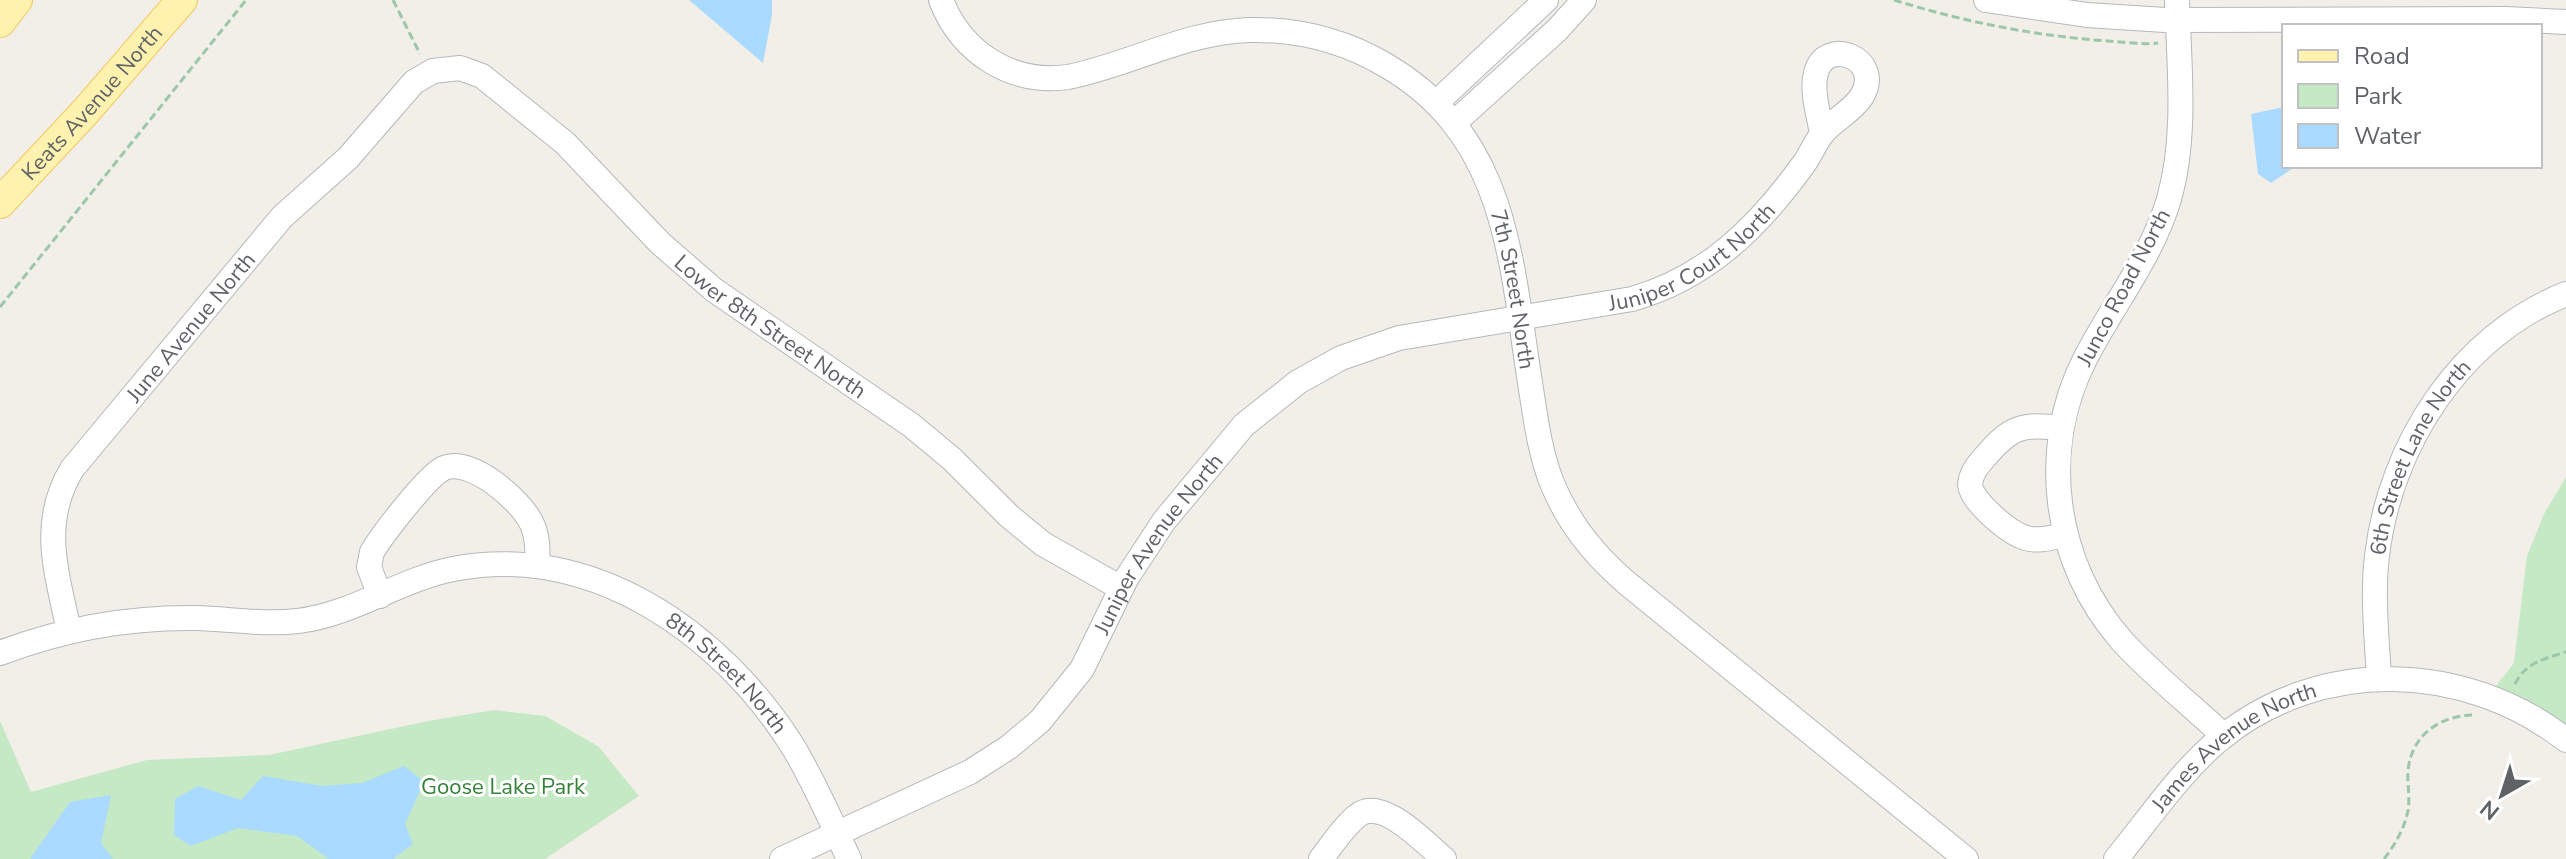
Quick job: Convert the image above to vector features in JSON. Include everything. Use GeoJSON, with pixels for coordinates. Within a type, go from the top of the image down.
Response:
{"type":"FeatureCollection","features":[{"type":"Feature","properties":{"kind":"main road"},"geometry":{"type":"LineString","coordinates":[[0,22],[17,0]]}},
{"type":"Feature","properties":{"kind":"main road","name":"Keats Avenue North"},"geometry":{"type":"LineString","coordinates":[[0,203],[182,0]]}},
{"type":"Feature","properties":{"kind":"street","name":"7th Street North"},"geometry":{"type":"LineString","coordinates":[[941,0],[954,26],[974,50],[998,66],[1027,76],[1051,78],[1076,75],[1221,32],[1281,31],[1325,39],[1372,57],[1405,77],[1454,123],[1478,159],[1497,201],[1507,239],[1543,455],[1563,506],[1590,547],[1628,584],[1966,859]]}},
{"type":"Feature","properties":{"kind":"street"},"geometry":{"type":"LineString","coordinates":[[1436,103],[1546,0]]}},
{"type":"Feature","properties":{"kind":"street"},"geometry":{"type":"LineString","coordinates":[[1454,123],[1557,30],[1584,0]]}},
{"type":"Feature","properties":{"kind":"street"},"geometry":{"type":"LineString","coordinates":[[1986,0],[2087,15],[2177,10],[2566,22]]}},
{"type":"Feature","properties":{"kind":"street","name":"Junco Road North"},"geometry":{"type":"LineString","coordinates":[[2177,10],[2179,136],[2169,199],[2149,247],[2084,361],[2071,390],[2061,428],[2058,485],[2065,535],[2087,590],[2113,630],[2224,736]]}},
{"type":"Feature","properties":{"kind":"street","name":"Lower 8th Street North"},"geometry":{"type":"LineString","coordinates":[[430,72],[460,68],[478,73],[491,82],[565,143],[660,243],[714,290],[911,425],[1043,544],[1121,588]]}},
{"type":"Feature","properties":{"kind":"street","name":"June Avenue North"},"geometry":{"type":"LineString","coordinates":[[69,631],[52,541],[58,500],[72,469],[267,233],[348,158],[414,82],[430,72]]}},
{"type":"Feature","properties":{"kind":"street","name":"Juniper Court North"},"geometry":{"type":"LineString","coordinates":[[1519,317],[1632,299],[1694,273],[1728,251],[1753,227],[1801,168],[1822,134]]}},
{"type":"Feature","properties":{"kind":"street","name":"6th Street Lane North"},"geometry":{"type":"LineString","coordinates":[[2379,679],[2375,593],[2377,553],[2387,504],[2408,447],[2439,395],[2479,350],[2521,316],[2566,294]]}},
{"type":"Feature","properties":{"kind":"street","name":"Juniper Avenue North"},"geometry":{"type":"LineString","coordinates":[[782,859],[970,772],[1031,729],[1058,701],[1082,669],[1121,588],[1155,532],[1230,441],[1259,412],[1298,382],[1341,358],[1390,340],[1519,317]]}},
{"type":"Feature","properties":{"kind":"street"},"geometry":{"type":"LineString","coordinates":[[2061,428],[2028,426],[2008,433],[1975,468],[1970,485],[1976,501],[2022,537],[2038,539],[2065,535]]}},
{"type":"Feature","properties":{"kind":"street"},"geometry":{"type":"LineString","coordinates":[[380,596],[369,567],[372,552],[431,478],[449,466],[475,470],[524,510],[537,537],[537,566]]}},
{"type":"Feature","properties":{"kind":"street","name":"8th Street North"},"geometry":{"type":"LineString","coordinates":[[0,653],[69,631],[160,619],[290,622],[338,612],[423,577],[453,569],[498,564],[537,566],[591,577],[657,609],[711,651],[756,697],[807,771],[849,859]]}},
{"type":"Feature","properties":{"kind":"street","name":"James Avenue North"},"geometry":{"type":"LineString","coordinates":[[2116,859],[2191,768],[2224,736],[2263,710],[2289,698],[2333,685],[2379,679],[2436,681],[2476,691],[2517,708],[2566,740]]}},
{"type":"Feature","properties":{"kind":"street"},"geometry":{"type":"LineString","coordinates":[[1321,859],[1356,816],[1371,809],[1387,813],[1415,850],[1444,859]]}},
{"type":"Feature","properties":{"kind":"path"},"geometry":{"type":"LineString","coordinates":[[0,307],[246,0]]}},
{"type":"Feature","properties":{"kind":"path"},"geometry":{"type":"LineString","coordinates":[[393,0],[430,72]]}},
{"type":"Feature","properties":{"kind":"path"},"geometry":{"type":"LineString","coordinates":[[2513,690],[2520,674],[2528,666],[2566,652]]}},
{"type":"Feature","properties":{"kind":"path"},"geometry":{"type":"LineString","coordinates":[[2384,859],[2400,833],[2407,814],[2409,765],[2419,740],[2442,720],[2481,715]]}},
{"type":"Feature","properties":{"kind":"green space"},"geometry":{"type":"Polygon","coordinates":[[[2566,477],[2566,726],[2531,703],[2496,686],[2514,663],[2527,556],[2544,514],[2566,477]]]}},
{"type":"Feature","properties":{"kind":"green space","name":"Goose Lake Park"},"geometry":{"type":"Polygon","coordinates":[[[494,710],[545,716],[598,746],[639,796],[545,859],[0,859],[0,721],[31,792],[147,760],[269,755],[494,710]]]}},
{"type":"Feature","properties":{"kind":"water"},"geometry":{"type":"Polygon","coordinates":[[[689,0],[772,0],[763,63],[689,0]]]}},
{"type":"Feature","properties":{"kind":"water"},"geometry":{"type":"Polygon","coordinates":[[[2282,107],[2282,168],[2293,168],[2271,183],[2258,174],[2251,114],[2282,107]]]}},
{"type":"Feature","properties":{"kind":"water"},"geometry":{"type":"Polygon","coordinates":[[[404,766],[424,782],[405,824],[413,844],[393,859],[329,859],[297,836],[238,828],[191,846],[174,835],[175,799],[198,786],[241,800],[263,776],[322,786],[362,783],[404,766]]]}},
{"type":"Feature","properties":{"kind":"water"},"geometry":{"type":"Polygon","coordinates":[[[111,795],[101,843],[113,859],[30,859],[70,802],[111,795]]]}}]}
